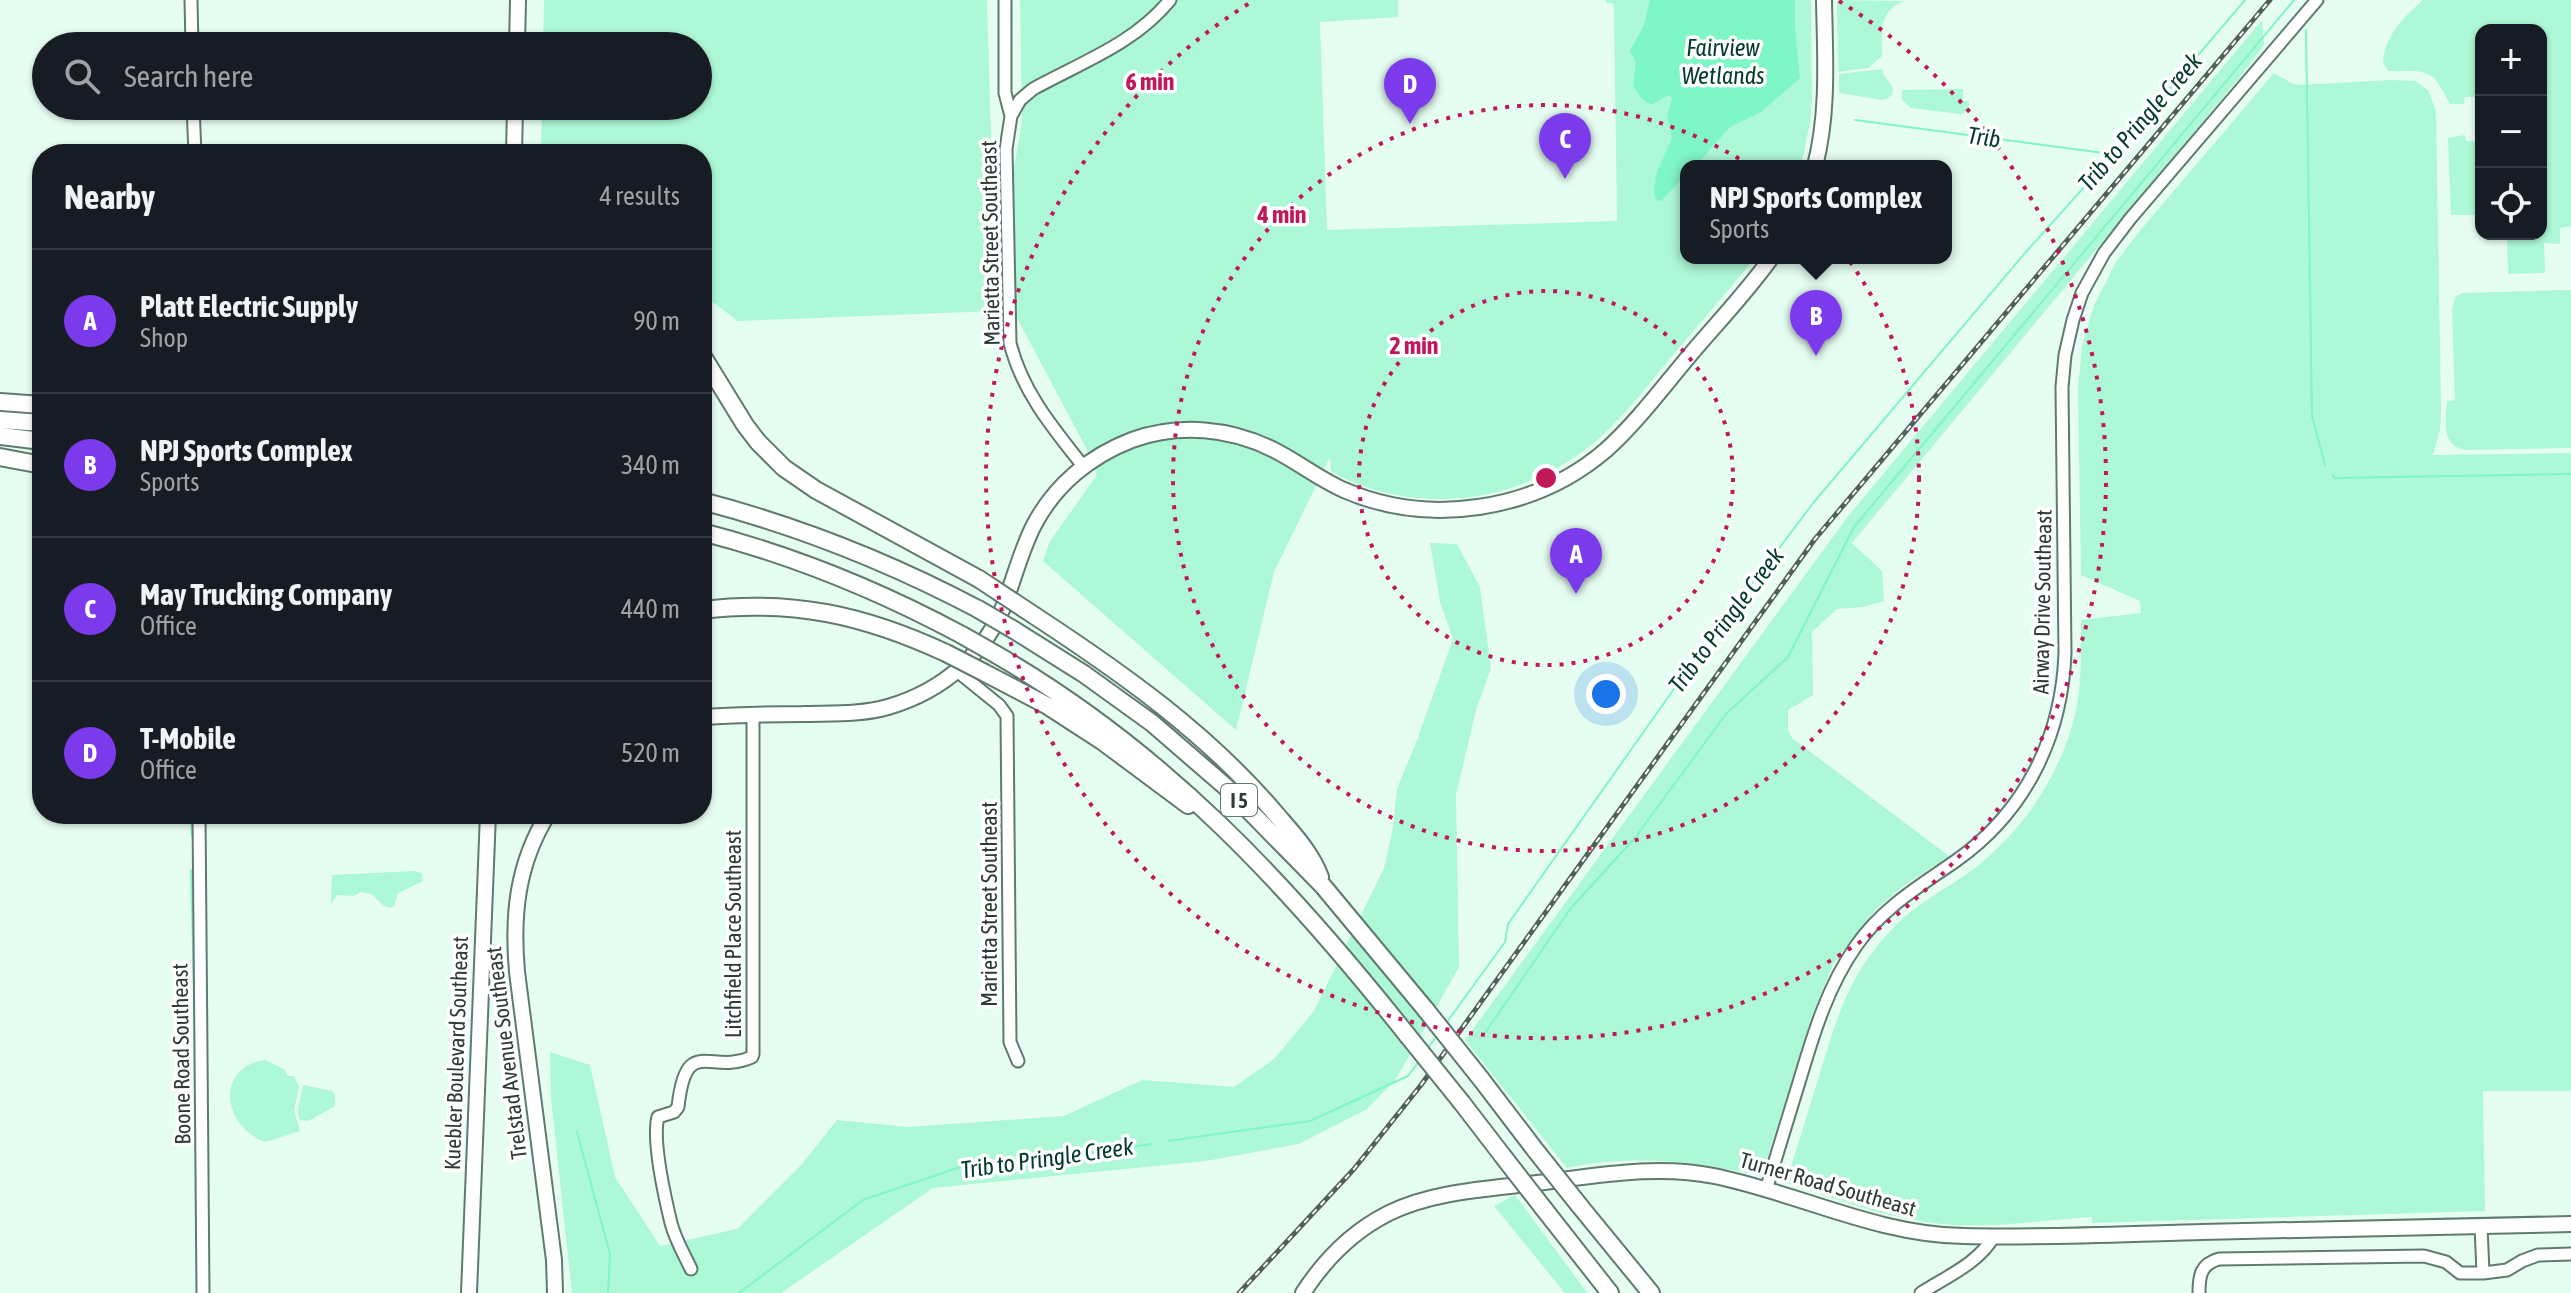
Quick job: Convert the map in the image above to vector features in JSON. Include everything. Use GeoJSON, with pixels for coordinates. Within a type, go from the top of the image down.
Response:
{"type":"FeatureCollection","features":[{"type":"Feature","properties":{"kind":"highway","name":"I 5"},"geometry":{"type":"LineString","coordinates":[[712,371],[745,425],[784,468],[834,500],[979,579],[1121,673],[1164,706],[1206,742],[1260,796],[1312,857],[1323,886]]}},
{"type":"Feature","properties":{"kind":"highway"},"geometry":{"type":"LineString","coordinates":[[0,402],[32,404]]}},
{"type":"Feature","properties":{"kind":"highway"},"geometry":{"type":"LineString","coordinates":[[0,420],[32,422]]}},
{"type":"Feature","properties":{"kind":"highway"},"geometry":{"type":"LineString","coordinates":[[0,436],[32,440]]}},
{"type":"Feature","properties":{"kind":"highway"},"geometry":{"type":"LineString","coordinates":[[0,457],[32,463]]}},
{"type":"Feature","properties":{"kind":"highway","name":"I 5"},"geometry":{"type":"LineString","coordinates":[[712,504],[852,550],[978,609],[1084,674],[1152,723],[1257,816],[1323,886],[1651,1293]]}},
{"type":"Feature","properties":{"kind":"highway","name":"I 5"},"geometry":{"type":"LineString","coordinates":[[712,535],[863,587],[962,635],[1031,675],[1113,731],[1168,776],[1318,927],[1462,1103],[1610,1293]]}},
{"type":"Feature","properties":{"kind":"highway"},"geometry":{"type":"LineString","coordinates":[[712,609],[774,607],[829,613],[878,625],[946,653],[1048,706],[1102,741],[1181,802],[1211,817]]}},
{"type":"Feature","properties":{"kind":"main road"},"geometry":{"type":"LineString","coordinates":[[517,32],[518,0]]}},
{"type":"Feature","properties":{"kind":"main road"},"geometry":{"type":"LineString","coordinates":[[1816,160],[1825,103],[1824,0]]}},
{"type":"Feature","properties":{"kind":"main road"},"geometry":{"type":"LineString","coordinates":[[514,144],[515,120]]}},
{"type":"Feature","properties":{"kind":"main road"},"geometry":{"type":"LineString","coordinates":[[712,717],[866,711],[888,707],[920,695],[957,671],[993,628],[1034,525],[1050,500],[1083,466],[1141,438],[1175,431],[1228,433],[1261,444],[1343,489],[1385,503],[1444,510],[1478,508],[1519,498],[1566,478],[1610,446],[1766,264]]}},
{"type":"Feature","properties":{"kind":"main road","name":"Kuebler Boulevard Southeast"},"geometry":{"type":"LineString","coordinates":[[469,1293],[488,824]]}},
{"type":"Feature","properties":{"kind":"main road","name":"Trelstad Avenue Southeast"},"geometry":{"type":"LineString","coordinates":[[542,824],[523,867],[514,928],[554,1260],[555,1293]]}},
{"type":"Feature","properties":{"kind":"main road","name":"Turner Road Southeast"},"geometry":{"type":"LineString","coordinates":[[1303,1293],[1327,1260],[1355,1235],[1386,1214],[1421,1200],[1483,1189],[1650,1170],[1713,1176],[1883,1226],[1939,1235],[2571,1224]]}},
{"type":"Feature","properties":{"kind":"street"},"geometry":{"type":"LineString","coordinates":[[191,0],[192,32]]}},
{"type":"Feature","properties":{"kind":"street","name":"Marietta Street Southeast"},"geometry":{"type":"LineString","coordinates":[[1005,0],[1005,93],[1011,116],[1006,149],[1007,315],[1010,343],[1018,372],[1033,400],[1083,466]]}},
{"type":"Feature","properties":{"kind":"street"},"geometry":{"type":"LineString","coordinates":[[1011,116],[1020,100],[1033,89],[1132,36],[1170,0]]}},
{"type":"Feature","properties":{"kind":"street","name":"Airway Drive Southeast"},"geometry":{"type":"LineString","coordinates":[[1766,1190],[1820,1015],[1842,966],[1863,936],[1893,905],[1974,847],[2000,823],[2025,789],[2050,740],[2061,701],[2065,653],[2063,370],[2082,293],[2104,253],[2130,219],[2317,0]]}},
{"type":"Feature","properties":{"kind":"street"},"geometry":{"type":"LineString","coordinates":[[194,120],[195,144]]}},
{"type":"Feature","properties":{"kind":"street","name":"Marietta Street Southeast"},"geometry":{"type":"LineString","coordinates":[[957,671],[999,705],[1007,716],[1010,1042],[1018,1061]]}},
{"type":"Feature","properties":{"kind":"street","name":"Litchfield Place Southeast"},"geometry":{"type":"LineString","coordinates":[[691,1269],[671,1224],[657,1122],[658,1117],[674,1112],[678,1107],[684,1072],[692,1065],[746,1060],[753,1054],[753,715]]}},
{"type":"Feature","properties":{"kind":"street","name":"Boone Road Southeast"},"geometry":{"type":"LineString","coordinates":[[199,824],[203,1293]]}},
{"type":"Feature","properties":{"kind":"street"},"geometry":{"type":"LineString","coordinates":[[2481,1226],[2483,1273]]}},
{"type":"Feature","properties":{"kind":"street"},"geometry":{"type":"LineString","coordinates":[[1921,1293],[1977,1257],[1994,1236]]}},
{"type":"Feature","properties":{"kind":"street"},"geometry":{"type":"LineString","coordinates":[[2199,1293],[2200,1273],[2210,1261],[2219,1259],[2424,1256],[2446,1262],[2460,1273],[2483,1273],[2507,1270],[2538,1255],[2571,1254]]}},
{"type":"Feature","properties":{"kind":"shaded area"},"geometry":{"type":"Polygon","coordinates":[[[544,0],[987,0],[996,311],[738,321],[712,302],[712,144],[541,144],[542,120],[712,120],[712,32],[543,32],[544,0]]]}},
{"type":"Feature","properties":{"kind":"shaded area"},"geometry":{"type":"Polygon","coordinates":[[[1020,0],[1398,0],[1398,17],[1320,22],[1327,230],[1617,221],[1614,9],[1613,3],[1606,3],[1606,0],[1811,0],[1812,99],[1802,160],[1680,160],[1680,264],[1750,264],[1625,413],[1588,447],[1544,475],[1520,485],[1470,497],[1418,498],[1362,486],[1341,477],[1331,471],[1330,457],[1274,572],[1236,730],[1043,561],[1050,541],[1097,475],[1085,446],[1015,314],[1014,168],[1022,122],[1020,0]]]}},
{"type":"Feature","properties":{"kind":"shaded area"},"geometry":{"type":"Polygon","coordinates":[[[1837,0],[1905,1],[1896,5],[1886,16],[1882,31],[1882,56],[1868,68],[1838,72],[1837,0]]]}},
{"type":"Feature","properties":{"kind":"shaded area"},"geometry":{"type":"Polygon","coordinates":[[[2423,0],[2571,0],[2571,226],[2560,228],[2560,244],[2544,243],[2545,273],[2508,274],[2507,240],[2547,240],[2547,24],[2475,24],[2475,97],[2465,97],[2464,104],[2450,104],[2433,77],[2420,72],[2388,71],[2383,63],[2387,44],[2402,20],[2423,0]]]}},
{"type":"Feature","properties":{"kind":"shaded area"},"geometry":{"type":"Polygon","coordinates":[[[2262,20],[2264,45],[2240,77],[1852,543],[1882,571],[1884,601],[1837,609],[1812,632],[1813,695],[1788,710],[1788,730],[1792,738],[1949,856],[1902,887],[1876,909],[1833,964],[1812,1016],[1765,1165],[1758,1172],[1750,1174],[1705,1165],[1636,1160],[1567,1168],[1465,1040],[1849,515],[2262,20]]]}},
{"type":"Feature","properties":{"kind":"shaded area"},"geometry":{"type":"Polygon","coordinates":[[[1882,69],[1893,88],[1887,99],[1839,93],[1839,74],[1882,69]]]}},
{"type":"Feature","properties":{"kind":"shaded area"},"geometry":{"type":"Polygon","coordinates":[[[2274,73],[2301,85],[2391,80],[2415,81],[2428,90],[2436,111],[2441,409],[2440,430],[2433,455],[2571,453],[2571,1091],[2483,1091],[2485,1211],[2092,1223],[2092,1217],[1955,1225],[1890,1215],[1786,1183],[1834,1029],[1866,961],[1898,923],[1994,852],[2039,798],[2061,756],[2076,711],[2081,620],[2141,613],[2140,601],[2081,575],[2078,388],[2082,346],[2094,305],[2116,262],[2274,73]]]}},
{"type":"Feature","properties":{"kind":"shaded area"},"geometry":{"type":"Polygon","coordinates":[[[1963,89],[1963,101],[1969,103],[1967,111],[1961,114],[1911,108],[1902,100],[1902,90],[1963,89]]]}},
{"type":"Feature","properties":{"kind":"shaded area"},"geometry":{"type":"Polygon","coordinates":[[[2465,135],[2466,141],[2475,141],[2475,215],[2451,215],[2448,138],[2465,135]]]}},
{"type":"Feature","properties":{"kind":"shaded area"},"geometry":{"type":"Polygon","coordinates":[[[2571,290],[2571,448],[2468,450],[2453,444],[2447,433],[2446,417],[2447,401],[2455,400],[2452,310],[2455,297],[2462,293],[2571,290]]]}},
{"type":"Feature","properties":{"kind":"shaded area"},"geometry":{"type":"Polygon","coordinates":[[[1430,543],[1457,544],[1480,587],[1491,668],[1476,710],[1456,795],[1459,967],[1396,1079],[1367,1109],[1299,1144],[1206,1161],[933,1188],[781,1293],[572,1293],[551,1098],[550,1052],[590,1065],[615,1177],[660,1246],[737,1229],[802,1164],[837,1120],[908,1127],[1064,1116],[1142,1080],[1234,1087],[1274,1059],[1314,1011],[1384,868],[1397,789],[1453,639],[1440,602],[1430,543]]]}},
{"type":"Feature","properties":{"kind":"shaded area"},"geometry":{"type":"Polygon","coordinates":[[[422,873],[423,881],[398,893],[394,906],[390,908],[371,894],[361,892],[353,896],[337,895],[331,904],[332,875],[422,873]]]}},
{"type":"Feature","properties":{"kind":"shaded area"},"geometry":{"type":"Polygon","coordinates":[[[265,1060],[284,1069],[288,1076],[294,1076],[299,1087],[294,1110],[300,1131],[265,1142],[239,1123],[230,1097],[238,1073],[249,1065],[265,1060]]]}},
{"type":"Feature","properties":{"kind":"shaded area"},"geometry":{"type":"Polygon","coordinates":[[[303,1085],[332,1091],[335,1106],[308,1121],[299,1120],[303,1085]]]}},
{"type":"Feature","properties":{"kind":"shaded area"},"geometry":{"type":"Polygon","coordinates":[[[1515,1195],[1588,1293],[1565,1293],[1494,1206],[1515,1195]]]}},
{"type":"Feature","properties":{"kind":"water","name":"Fairview Wetlands"},"geometry":{"type":"Polygon","coordinates":[[[1650,0],[1795,0],[1800,78],[1761,112],[1730,127],[1700,160],[1680,160],[1680,181],[1662,200],[1657,201],[1654,193],[1656,174],[1672,138],[1667,116],[1672,98],[1669,95],[1651,105],[1641,98],[1633,86],[1636,62],[1630,51],[1644,25],[1650,0]]]}},
{"type":"Feature","properties":{"kind":"waterway","name":"Trib to Pringle Creek"},"geometry":{"type":"LineString","coordinates":[[1447,1022],[1505,942],[1508,924],[1688,669],[1814,502],[2245,0]]}},
{"type":"Feature","properties":{"kind":"waterway"},"geometry":{"type":"LineString","coordinates":[[1485,1033],[1571,908],[1634,839],[1726,714],[1788,657],[1854,527],[2294,0]]}},
{"type":"Feature","properties":{"kind":"waterway"},"geometry":{"type":"LineString","coordinates":[[2306,30],[2312,416],[2325,465]]}},
{"type":"Feature","properties":{"kind":"waterway","name":"Trib"},"geometry":{"type":"LineString","coordinates":[[1855,120],[2111,154]]}},
{"type":"Feature","properties":{"kind":"waterway"},"geometry":{"type":"LineString","coordinates":[[2333,475],[2334,478],[2571,474]]}},
{"type":"Feature","properties":{"kind":"waterway"},"geometry":{"type":"LineString","coordinates":[[191,824],[192,836]]}},
{"type":"Feature","properties":{"kind":"waterway"},"geometry":{"type":"LineString","coordinates":[[191,870],[196,1065]]}},
{"type":"Feature","properties":{"kind":"waterway","name":"Trib to Pringle Creek"},"geometry":{"type":"LineString","coordinates":[[1428,1048],[1436,1037]]}},
{"type":"Feature","properties":{"kind":"waterway","name":"Trib to Pringle Creek"},"geometry":{"type":"LineString","coordinates":[[1168,1141],[1310,1121],[1408,1076],[1420,1060]]}},
{"type":"Feature","properties":{"kind":"waterway","name":"Trib to Pringle Creek"},"geometry":{"type":"LineString","coordinates":[[577,1132],[610,1254],[608,1293]]}},
{"type":"Feature","properties":{"kind":"waterway","name":"Trib to Pringle Creek"},"geometry":{"type":"LineString","coordinates":[[739,1293],[863,1200],[963,1166],[1047,1160],[1151,1144]]}},
{"type":"Feature","properties":{"kind":"railway"},"geometry":{"type":"LineString","coordinates":[[1239,1293],[1354,1169],[1421,1085],[1815,539],[2270,0]]}},
{"type":"Feature","properties":{"kind":"place","name":"T-Mobile"},"geometry":{"type":"Point","coordinates":[1410,124]}},
{"type":"Feature","properties":{"kind":"place","name":"May Trucking Company"},"geometry":{"type":"Point","coordinates":[1565,179]}},
{"type":"Feature","properties":{"kind":"place","name":"NPJ Sports Complex"},"geometry":{"type":"Point","coordinates":[1816,356]}},
{"type":"Feature","properties":{"kind":"place","name":"Platt Electric Supply"},"geometry":{"type":"Point","coordinates":[1576,594]}}]}
